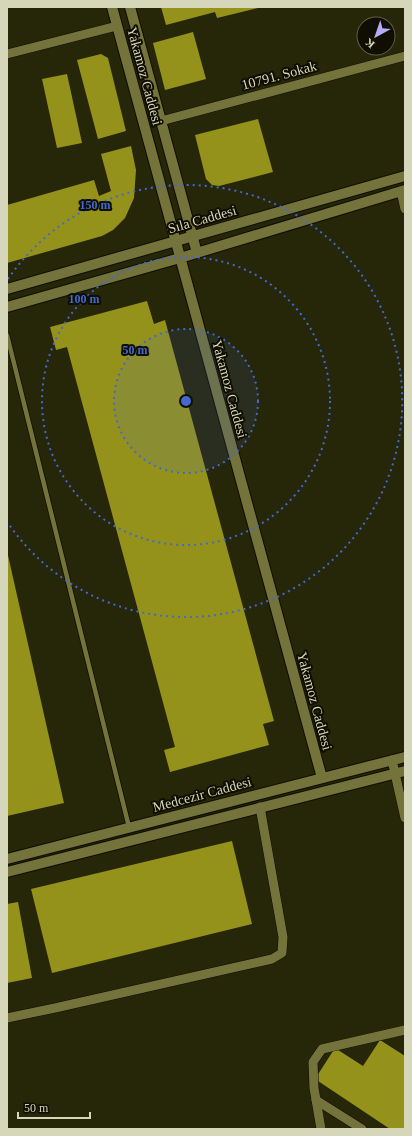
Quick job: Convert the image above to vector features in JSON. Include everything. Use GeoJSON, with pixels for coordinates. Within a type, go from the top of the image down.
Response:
{"type":"FeatureCollection","features":[{"type":"Feature","properties":{"kind":"street","name":"Yakamoz Caddesi"},"geometry":{"type":"LineString","coordinates":[[112,7],[322,778]]}},
{"type":"Feature","properties":{"kind":"street","name":"Yakamoz Caddesi"},"geometry":{"type":"LineString","coordinates":[[130,7],[198,253]]}},
{"type":"Feature","properties":{"kind":"street"},"geometry":{"type":"LineString","coordinates":[[7,54],[117,26]]}},
{"type":"Feature","properties":{"kind":"street","name":"10791. Sokak"},"geometry":{"type":"LineString","coordinates":[[161,121],[405,56]]}},
{"type":"Feature","properties":{"kind":"street","name":"Sıla Caddesi"},"geometry":{"type":"LineString","coordinates":[[7,289],[405,176]]}},
{"type":"Feature","properties":{"kind":"street"},"geometry":{"type":"LineString","coordinates":[[7,307],[198,253],[403,191],[405,209]]}},
{"type":"Feature","properties":{"kind":"street","name":"Medcezir Caddesi"},"geometry":{"type":"LineString","coordinates":[[7,859],[405,756]]}},
{"type":"Feature","properties":{"kind":"street"},"geometry":{"type":"LineString","coordinates":[[392,760],[400,772],[405,818]]}},
{"type":"Feature","properties":{"kind":"street","name":"Medcezir Caddesi"},"geometry":{"type":"LineString","coordinates":[[7,872],[400,772]]}},
{"type":"Feature","properties":{"kind":"street"},"geometry":{"type":"LineString","coordinates":[[7,1018],[272,959],[282,953],[283,937],[260,807]]}},
{"type":"Feature","properties":{"kind":"street"},"geometry":{"type":"LineString","coordinates":[[321,1129],[316,1100],[313,1062],[322,1049],[405,1030]]}},
{"type":"Feature","properties":{"kind":"street"},"geometry":{"type":"LineString","coordinates":[[316,1100],[362,1129]]}},
{"type":"Feature","properties":{"kind":"lane"},"geometry":{"type":"LineString","coordinates":[[7,335],[129,828]]}},
{"type":"Feature","properties":{"kind":"building"},"geometry":{"type":"Polygon","coordinates":[[[161,7],[258,8],[217,18],[215,12],[166,25],[161,7]]]}},
{"type":"Feature","properties":{"kind":"building"},"geometry":{"type":"Polygon","coordinates":[[[193,32],[206,79],[165,90],[153,43],[193,32]]]}},
{"type":"Feature","properties":{"kind":"building"},"geometry":{"type":"Polygon","coordinates":[[[101,54],[108,58],[126,131],[98,139],[77,60],[101,54]]]}},
{"type":"Feature","properties":{"kind":"building"},"geometry":{"type":"Polygon","coordinates":[[[67,74],[82,143],[57,148],[42,79],[67,74]]]}},
{"type":"Feature","properties":{"kind":"building"},"geometry":{"type":"Polygon","coordinates":[[[258,119],[273,172],[219,186],[212,185],[206,179],[195,135],[258,119]]]}},
{"type":"Feature","properties":{"kind":"building"},"geometry":{"type":"Polygon","coordinates":[[[131,146],[136,170],[134,198],[125,218],[113,230],[102,236],[7,263],[7,205],[94,180],[99,196],[111,191],[101,154],[131,146]]]}},
{"type":"Feature","properties":{"kind":"building"},"geometry":{"type":"Polygon","coordinates":[[[147,301],[154,324],[165,320],[274,721],[263,724],[269,745],[170,772],[164,750],[175,747],[67,347],[56,350],[50,327],[147,301]]]}},
{"type":"Feature","properties":{"kind":"building"},"geometry":{"type":"Polygon","coordinates":[[[7,551],[64,803],[7,816],[7,551]]]}},
{"type":"Feature","properties":{"kind":"building"},"geometry":{"type":"Polygon","coordinates":[[[232,841],[252,924],[52,973],[31,889],[232,841]]]}},
{"type":"Feature","properties":{"kind":"building"},"geometry":{"type":"Polygon","coordinates":[[[18,902],[32,978],[7,983],[7,904],[18,902]]]}},
{"type":"Feature","properties":{"kind":"building"},"geometry":{"type":"Polygon","coordinates":[[[380,1040],[405,1056],[405,1129],[390,1129],[315,1079],[335,1048],[363,1066],[380,1040]]]}}]}
